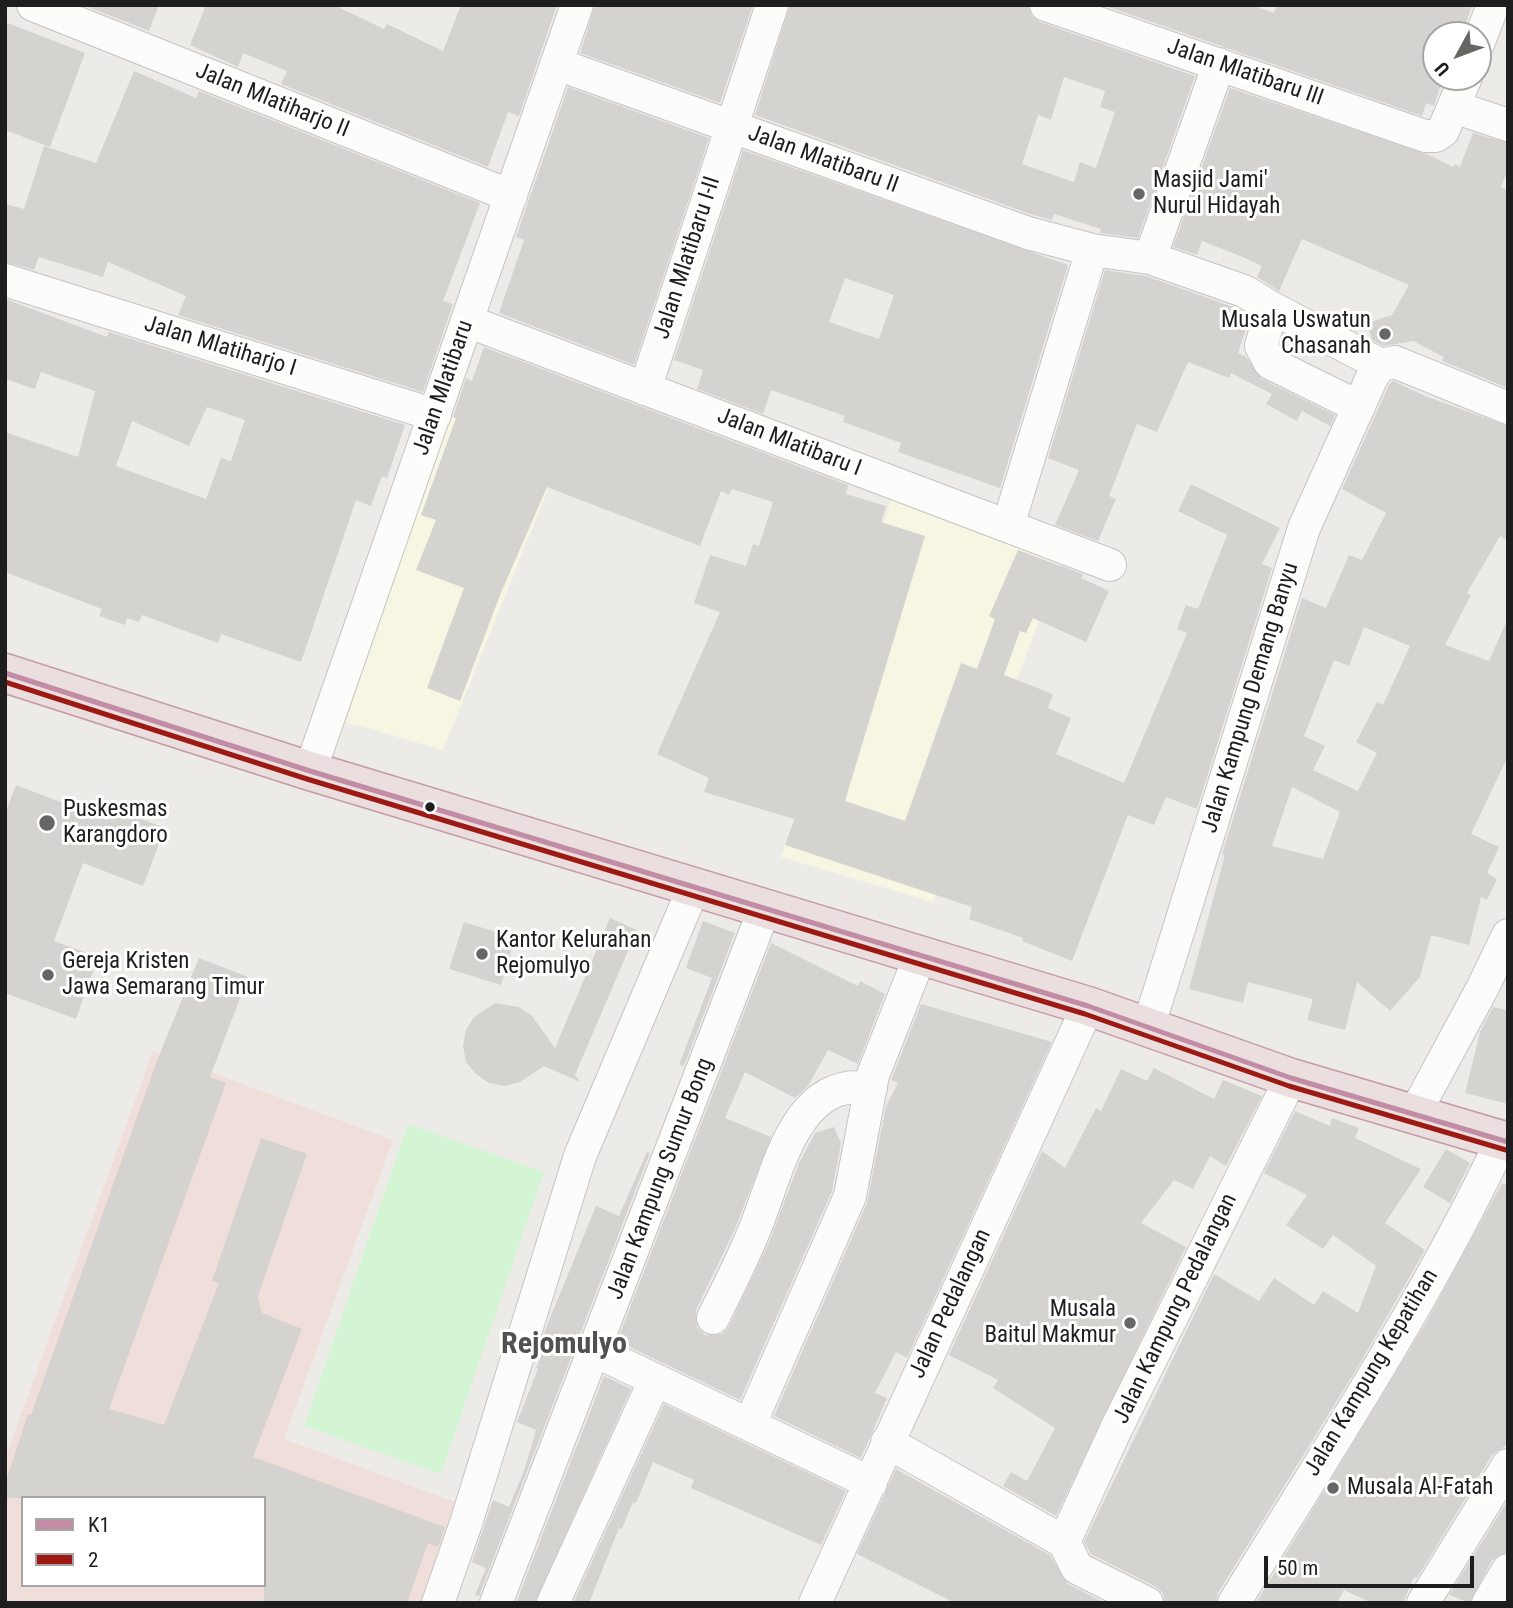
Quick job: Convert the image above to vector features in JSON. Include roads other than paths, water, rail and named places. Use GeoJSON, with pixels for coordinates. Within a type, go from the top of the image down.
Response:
{"type":"FeatureCollection","features":[{"type":"Feature","properties":{"kind":"highway"},"geometry":{"type":"LineString","coordinates":[[5,673],[310,771],[618,862],[693,889],[1088,1006],[1291,1078],[1415,1112],[1505,1141]]}},
{"type":"Feature","properties":{"kind":"street","name":"Jalan Mlatiharjo II"},"geometry":{"type":"LineString","coordinates":[[33,5],[511,196]]}},
{"type":"Feature","properties":{"kind":"street","name":"Jalan Mlatibaru"},"geometry":{"type":"LineString","coordinates":[[310,771],[577,5]]}},
{"type":"Feature","properties":{"kind":"street","name":"Jalan Mlatibaru I-II"},"geometry":{"type":"LineString","coordinates":[[645,389],[772,5]]}},
{"type":"Feature","properties":{"kind":"street","name":"Jalan Mlatibaru III"},"geometry":{"type":"LineString","coordinates":[[1046,5],[1425,136],[1436,136],[1449,119],[1508,125]]}},
{"type":"Feature","properties":{"kind":"street","name":"Jalan Mlatibaru II"},"geometry":{"type":"LineString","coordinates":[[557,64],[1028,233],[1092,250],[1150,258],[1244,290],[1377,370]]}},
{"type":"Feature","properties":{"kind":"street"},"geometry":{"type":"LineString","coordinates":[[1150,258],[1219,64]]}},
{"type":"Feature","properties":{"kind":"street"},"geometry":{"type":"LineString","coordinates":[[1449,119],[1460,91]]}},
{"type":"Feature","properties":{"kind":"street"},"geometry":{"type":"LineString","coordinates":[[1008,526],[1092,250]]}},
{"type":"Feature","properties":{"kind":"street","name":"Jalan Mlatiharjo I"},"geometry":{"type":"LineString","coordinates":[[5,280],[435,415]]}},
{"type":"Feature","properties":{"kind":"street"},"geometry":{"type":"LineString","coordinates":[[1272,308],[1261,346],[1270,363],[1359,407]]}},
{"type":"Feature","properties":{"kind":"street","name":"Jalan Mlatibaru I"},"geometry":{"type":"LineString","coordinates":[[467,321],[1111,565]]}},
{"type":"Feature","properties":{"kind":"street"},"geometry":{"type":"LineString","coordinates":[[1377,370],[1387,361],[1408,365],[1508,408]]}},
{"type":"Feature","properties":{"kind":"street","name":"Jalan Kampung Demang Banyu"},"geometry":{"type":"LineString","coordinates":[[1148,1028],[1304,528],[1377,370]]}},
{"type":"Feature","properties":{"kind":"street"},"geometry":{"type":"LineString","coordinates":[[438,1603],[466,1523],[580,1156],[693,889]]}},
{"type":"Feature","properties":{"kind":"street","name":"Jalan Kampung Sumur Bong"},"geometry":{"type":"LineString","coordinates":[[496,1603],[764,910]]}},
{"type":"Feature","properties":{"kind":"street"},"geometry":{"type":"LineString","coordinates":[[1415,1112],[1508,935]]}},
{"type":"Feature","properties":{"kind":"street"},"geometry":{"type":"LineString","coordinates":[[750,1424],[850,1196],[871,1088],[920,956]]}},
{"type":"Feature","properties":{"kind":"street","name":"Jalan Pedalangan"},"geometry":{"type":"LineString","coordinates":[[815,1603],[1088,1006]]}},
{"type":"Feature","properties":{"kind":"street","name":"Jalan Kampung Pedalangan"},"geometry":{"type":"LineString","coordinates":[[1064,1542],[1124,1414],[1291,1078]]}},
{"type":"Feature","properties":{"kind":"street"},"geometry":{"type":"LineString","coordinates":[[713,1318],[755,1229],[791,1135],[809,1109],[835,1089],[851,1085],[871,1088]]}},
{"type":"Feature","properties":{"kind":"street","name":"Jalan Kampung Kepatihan"},"geometry":{"type":"LineString","coordinates":[[1234,1603],[1384,1356],[1505,1141]]}},
{"type":"Feature","properties":{"kind":"street"},"geometry":{"type":"LineString","coordinates":[[595,1351],[871,1483]]}},
{"type":"Feature","properties":{"kind":"street"},"geometry":{"type":"LineString","coordinates":[[553,1603],[655,1380]]}},
{"type":"Feature","properties":{"kind":"street"},"geometry":{"type":"LineString","coordinates":[[887,1443],[1064,1542],[1077,1568],[1147,1603]]}},
{"type":"Feature","properties":{"kind":"street"},"geometry":{"type":"LineString","coordinates":[[1434,1599],[1508,1465]]}},
{"type":"Feature","properties":{"kind":"street"},"geometry":{"type":"LineString","coordinates":[[1488,1603],[1508,1570]]}},
{"type":"Feature","properties":{"kind":"place","name":"Masjid Jami' Nurul Hidayah"},"geometry":{"type":"Point","coordinates":[1139,194]}},
{"type":"Feature","properties":{"kind":"place","name":"Musala Uswatun Chasanah"},"geometry":{"type":"Point","coordinates":[1385,334]}},
{"type":"Feature","properties":{"kind":"place","name":"Puskesmas Karangdoro"},"geometry":{"type":"Point","coordinates":[47,823]}},
{"type":"Feature","properties":{"kind":"place","name":"Kantor Kelurahan Rejomulyo"},"geometry":{"type":"Point","coordinates":[482,954]}},
{"type":"Feature","properties":{"kind":"place","name":"Gereja Kristen Jawa Semarang Timur"},"geometry":{"type":"Point","coordinates":[48,975]}},
{"type":"Feature","properties":{"kind":"place","name":"Musala Baitul Makmur"},"geometry":{"type":"Point","coordinates":[1130,1323]}},
{"type":"Feature","properties":{"kind":"place","name":"Musala Al-Fatah"},"geometry":{"type":"Point","coordinates":[1333,1488]}},
{"type":"Feature","properties":{"kind":"district","name":"Rejomulyo"},"geometry":{"type":"Point","coordinates":[564,1345]}}]}
